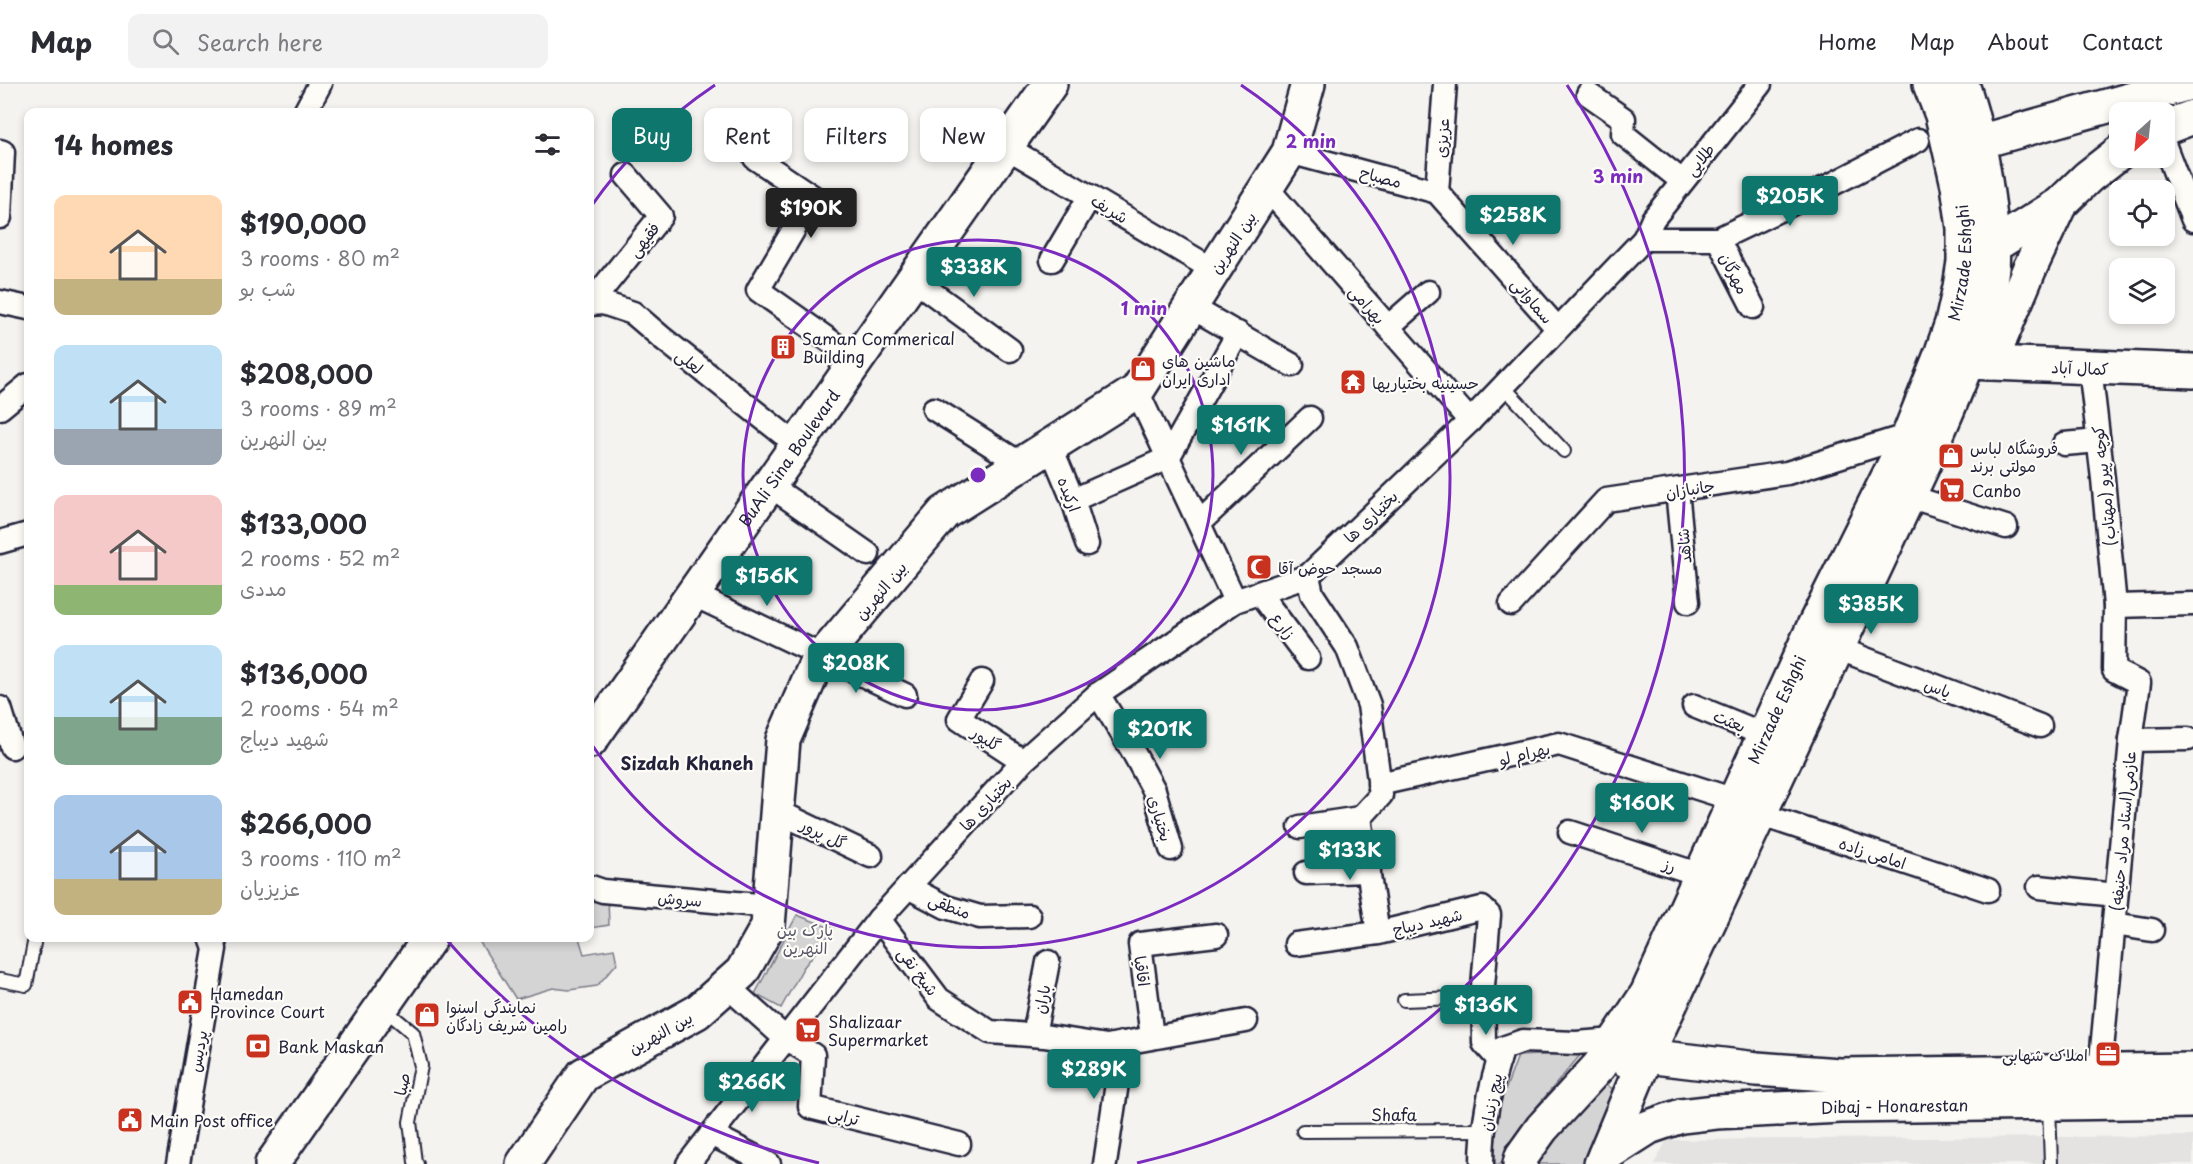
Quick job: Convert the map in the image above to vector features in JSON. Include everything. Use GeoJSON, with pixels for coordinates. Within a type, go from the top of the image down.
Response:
{"type":"FeatureCollection","features":[{"type":"Feature","properties":{"kind":"main road","name":"BuAli Sina Boulevard"},"geometry":{"type":"LineString","coordinates":[[594,704],[1029,84]]}},
{"type":"Feature","properties":{"kind":"main road","name":"BuAli Sina Boulevard"},"geometry":{"type":"LineString","coordinates":[[1006,147],[1050,84]]}},
{"type":"Feature","properties":{"kind":"main road","name":"بین النهرین"},"geometry":{"type":"LineString","coordinates":[[523,1164],[583,1074],[697,1012],[742,972],[768,926],[783,740],[815,666],[944,513],[1137,390],[1289,152],[1308,84]]}},
{"type":"Feature","properties":{"kind":"main road","name":"Mirzade Eshghi"},"geometry":{"type":"LineString","coordinates":[[1603,1159],[1747,807],[1765,735],[1814,626],[1920,440],[1979,362],[1979,324],[1992,269],[1992,246],[1964,146],[1942,115],[1930,84]]}},
{"type":"Feature","properties":{"kind":"main road","name":"Mirzade Eshghi"},"geometry":{"type":"LineString","coordinates":[[1520,1164],[1522,1156],[1542,1128],[1607,1052],[1647,994],[1701,874],[1747,807],[1837,648],[1908,496],[1920,440],[1962,279],[1964,146],[1972,112],[1962,84]]}},
{"type":"Feature","properties":{"kind":"main road"},"geometry":{"type":"LineString","coordinates":[[1964,146],[2186,84]]}},
{"type":"Feature","properties":{"kind":"main road"},"geometry":{"type":"LineString","coordinates":[[2175,124],[2193,117]]}},
{"type":"Feature","properties":{"kind":"main road"},"geometry":{"type":"LineString","coordinates":[[1992,246],[2060,204],[2109,161]]}},
{"type":"Feature","properties":{"kind":"main road","name":"BuAli Sina Boulevard"},"geometry":{"type":"LineString","coordinates":[[594,735],[995,162]]}},
{"type":"Feature","properties":{"kind":"main road"},"geometry":{"type":"LineString","coordinates":[[1979,362],[2029,270],[2060,204]]}},
{"type":"Feature","properties":{"kind":"main road","name":"کمال آباد"},"geometry":{"type":"LineString","coordinates":[[1979,362],[2193,371]]}},
{"type":"Feature","properties":{"kind":"main road"},"geometry":{"type":"LineString","coordinates":[[272,1164],[427,942]]}},
{"type":"Feature","properties":{"kind":"main road"},"geometry":{"type":"LineString","coordinates":[[293,1164],[449,942]]}},
{"type":"Feature","properties":{"kind":"main road","name":"Dibaj - Honarestan"},"geometry":{"type":"LineString","coordinates":[[1607,1052],[1757,1069],[1840,1090],[2049,1104],[2193,1101]]}},
{"type":"Feature","properties":{"kind":"main road","name":"Dibaj - Honarestan"},"geometry":{"type":"LineString","coordinates":[[1603,1159],[1648,1127],[1681,1116],[1840,1090],[2100,1071],[2193,1070]]}},
{"type":"Feature","properties":{"kind":"street"},"geometry":{"type":"LineString","coordinates":[[307,108],[320,84]]}},
{"type":"Feature","properties":{"kind":"street","name":"عزیزی"},"geometry":{"type":"LineString","coordinates":[[1437,192],[1445,84]]}},
{"type":"Feature","properties":{"kind":"street","name":"طلایی"},"geometry":{"type":"LineString","coordinates":[[1644,238],[1653,219],[1756,85]]}},
{"type":"Feature","properties":{"kind":"street"},"geometry":{"type":"LineString","coordinates":[[1588,94],[1624,119],[1623,134],[1682,181]]}},
{"type":"Feature","properties":{"kind":"street"},"geometry":{"type":"LineString","coordinates":[[1644,238],[1718,239],[1827,187],[1917,140]]}},
{"type":"Feature","properties":{"kind":"street","name":"شریف"},"geometry":{"type":"LineString","coordinates":[[1006,147],[1214,270]]}},
{"type":"Feature","properties":{"kind":"street"},"geometry":{"type":"LineString","coordinates":[[0,152],[3,152],[0,217]]}},
{"type":"Feature","properties":{"kind":"street","name":"مصباح"},"geometry":{"type":"LineString","coordinates":[[1289,152],[1437,192]]}},
{"type":"Feature","properties":{"kind":"street"},"geometry":{"type":"LineString","coordinates":[[761,162],[813,197],[758,290],[843,350]]}},
{"type":"Feature","properties":{"kind":"street"},"geometry":{"type":"LineString","coordinates":[[2173,168],[2193,220]]}},
{"type":"Feature","properties":{"kind":"street","name":"فقیهی"},"geometry":{"type":"LineString","coordinates":[[594,299],[661,216],[626,175]]}},
{"type":"Feature","properties":{"kind":"street","name":"بهرامی"},"geometry":{"type":"LineString","coordinates":[[1266,188],[1470,421]]}},
{"type":"Feature","properties":{"kind":"street","name":"سماواتی"},"geometry":{"type":"LineString","coordinates":[[1437,192],[1557,328]]}},
{"type":"Feature","properties":{"kind":"street"},"geometry":{"type":"LineString","coordinates":[[1052,260],[1090,196]]}},
{"type":"Feature","properties":{"kind":"street","name":"بختیاری ها"},"geometry":{"type":"LineString","coordinates":[[688,1164],[879,919],[1023,761],[1098,694],[1235,601],[1308,576],[1470,421],[1644,238]]}},
{"type":"Feature","properties":{"kind":"street","name":"مهرگان"},"geometry":{"type":"LineString","coordinates":[[1718,239],[1753,307]]}},
{"type":"Feature","properties":{"kind":"street"},"geometry":{"type":"LineString","coordinates":[[913,279],[1010,350]]}},
{"type":"Feature","properties":{"kind":"street"},"geometry":{"type":"LineString","coordinates":[[1388,327],[1428,292]]}},
{"type":"Feature","properties":{"kind":"street"},"geometry":{"type":"LineString","coordinates":[[0,302],[24,307]]}},
{"type":"Feature","properties":{"kind":"street","name":"لعلی"},"geometry":{"type":"LineString","coordinates":[[594,304],[603,303],[633,313],[783,435]]}},
{"type":"Feature","properties":{"kind":"street"},"geometry":{"type":"LineString","coordinates":[[1191,306],[1292,364]]}},
{"type":"Feature","properties":{"kind":"street"},"geometry":{"type":"LineString","coordinates":[[1073,500],[1168,458],[1238,333]]}},
{"type":"Feature","properties":{"kind":"street","name":"کوچه پیرو (مهتاب)"},"geometry":{"type":"LineString","coordinates":[[2090,367],[2115,606]]}},
{"type":"Feature","properties":{"kind":"street"},"geometry":{"type":"LineString","coordinates":[[0,408],[24,388]]}},
{"type":"Feature","properties":{"kind":"street"},"geometry":{"type":"LineString","coordinates":[[1137,390],[1235,601]]}},
{"type":"Feature","properties":{"kind":"street"},"geometry":{"type":"LineString","coordinates":[[934,410],[1021,464]]}},
{"type":"Feature","properties":{"kind":"street"},"geometry":{"type":"LineString","coordinates":[[1199,523],[1310,418]]}},
{"type":"Feature","properties":{"kind":"street","name":"جانبازان"},"geometry":{"type":"LineString","coordinates":[[1511,604],[1606,500],[1787,473],[1920,440]]}},
{"type":"Feature","properties":{"kind":"street"},"geometry":{"type":"LineString","coordinates":[[2064,444],[2099,441]]}},
{"type":"Feature","properties":{"kind":"street","name":"ارکیده"},"geometry":{"type":"LineString","coordinates":[[1050,445],[1073,500],[1086,544]]}},
{"type":"Feature","properties":{"kind":"street"},"geometry":{"type":"LineString","coordinates":[[769,485],[868,554]]}},
{"type":"Feature","properties":{"kind":"street","name":"شاهد"},"geometry":{"type":"LineString","coordinates":[[1677,490],[1688,602]]}},
{"type":"Feature","properties":{"kind":"street"},"geometry":{"type":"LineString","coordinates":[[1908,496],[2006,527]]}},
{"type":"Feature","properties":{"kind":"street"},"geometry":{"type":"LineString","coordinates":[[0,542],[24,535]]}},
{"type":"Feature","properties":{"kind":"street"},"geometry":{"type":"LineString","coordinates":[[1300,827],[1360,818],[1382,795],[1369,705],[1347,647],[1312,594],[1308,576]]}},
{"type":"Feature","properties":{"kind":"street","name":"زارع"},"geometry":{"type":"LineString","coordinates":[[1260,593],[1308,658]]}},
{"type":"Feature","properties":{"kind":"street"},"geometry":{"type":"LineString","coordinates":[[692,594],[905,695]]}},
{"type":"Feature","properties":{"kind":"street"},"geometry":{"type":"LineString","coordinates":[[2115,606],[2193,604]]}},
{"type":"Feature","properties":{"kind":"street","name":"عازمی(استاد مراد حنیفه)"},"geometry":{"type":"LineString","coordinates":[[2100,1071],[2130,740],[2139,683],[2114,670],[2115,606]]}},
{"type":"Feature","properties":{"kind":"street","name":"یاس"},"geometry":{"type":"LineString","coordinates":[[1837,648],[2040,726]]}},
{"type":"Feature","properties":{"kind":"street","name":"گلپور"},"geometry":{"type":"LineString","coordinates":[[982,681],[959,719],[1023,761]]}},
{"type":"Feature","properties":{"kind":"street","name":"بختیاری"},"geometry":{"type":"LineString","coordinates":[[1098,694],[1154,790],[1171,849]]}},
{"type":"Feature","properties":{"kind":"street","name":"بعثت"},"geometry":{"type":"LineString","coordinates":[[1694,706],[1765,735]]}},
{"type":"Feature","properties":{"kind":"street"},"geometry":{"type":"LineString","coordinates":[[0,708],[14,748]]}},
{"type":"Feature","properties":{"kind":"street"},"geometry":{"type":"LineString","coordinates":[[2130,740],[2188,739]]}},
{"type":"Feature","properties":{"kind":"street","name":"بهرام لو"},"geometry":{"type":"LineString","coordinates":[[1379,784],[1483,763],[1559,744],[1747,807]]}},
{"type":"Feature","properties":{"kind":"street","name":"امامی زاده"},"geometry":{"type":"LineString","coordinates":[[1747,807],[1988,890]]}},
{"type":"Feature","properties":{"kind":"street","name":"گل پرور"},"geometry":{"type":"LineString","coordinates":[[777,811],[871,856]]}},
{"type":"Feature","properties":{"kind":"street","name":"شهید دیباج"},"geometry":{"type":"LineString","coordinates":[[1360,818],[1378,933],[1482,908],[1489,915],[1483,997],[1484,1043],[1499,1060]]}},
{"type":"Feature","properties":{"kind":"street","name":"رز"},"geometry":{"type":"LineString","coordinates":[[1570,832],[1701,874]]}},
{"type":"Feature","properties":{"kind":"street"},"geometry":{"type":"LineString","coordinates":[[1306,873],[1369,871]]}},
{"type":"Feature","properties":{"kind":"street","name":"منطقی"},"geometry":{"type":"LineString","coordinates":[[908,887],[946,907],[980,916],[1029,916]]}},
{"type":"Feature","properties":{"kind":"street"},"geometry":{"type":"LineString","coordinates":[[2039,887],[2116,895]]}},
{"type":"Feature","properties":{"kind":"street","name":"سروش"},"geometry":{"type":"LineString","coordinates":[[594,888],[603,891],[769,906]]}},
{"type":"Feature","properties":{"kind":"street","name":"شیخ نقی"},"geometry":{"type":"LineString","coordinates":[[879,919],[939,999],[990,1032],[1034,1035],[1107,1046],[1246,1021]]}},
{"type":"Feature","properties":{"kind":"street"},"geometry":{"type":"LineString","coordinates":[[2114,924],[2152,930]]}},
{"type":"Feature","properties":{"kind":"street"},"geometry":{"type":"LineString","coordinates":[[1296,944],[1378,933]]}},
{"type":"Feature","properties":{"kind":"street","name":"اقاقیا"},"geometry":{"type":"LineString","coordinates":[[1152,1037],[1140,944],[1216,935]]}},
{"type":"Feature","properties":{"kind":"street","name":"پردیس"},"geometry":{"type":"LineString","coordinates":[[178,1164],[215,949],[212,942]]}},
{"type":"Feature","properties":{"kind":"street","name":"باران"},"geometry":{"type":"LineString","coordinates":[[1034,1035],[1048,962]]}},
{"type":"Feature","properties":{"kind":"street"},"geometry":{"type":"LineString","coordinates":[[727,986],[785,1038]]}},
{"type":"Feature","properties":{"kind":"street","name":"ترابی"},"geometry":{"type":"LineString","coordinates":[[785,1038],[813,1055],[810,1107],[959,1144]]}},
{"type":"Feature","properties":{"kind":"street","name":"پیچ زندان"},"geometry":{"type":"LineString","coordinates":[[1482,1164],[1492,1080],[1503,1048],[1522,1041],[1576,1043],[1607,1052]]}},
{"type":"Feature","properties":{"kind":"street"},"geometry":{"type":"LineString","coordinates":[[1105,1164],[1123,1042]]}},
{"type":"Feature","properties":{"kind":"street"},"geometry":{"type":"LineString","coordinates":[[711,1134],[769,1164]]}},
{"type":"Feature","properties":{"kind":"lane"},"geometry":{"type":"LineString","coordinates":[[1503,386],[1564,451]]}},
{"type":"Feature","properties":{"kind":"lane"},"geometry":{"type":"LineString","coordinates":[[0,980],[26,985],[33,942]]}},
{"type":"Feature","properties":{"kind":"lane"},"geometry":{"type":"LineString","coordinates":[[1404,1000],[1483,997]]}},
{"type":"Feature","properties":{"kind":"lane","name":"صبا"},"geometry":{"type":"LineString","coordinates":[[396,1018],[413,1033],[422,1066],[410,1122],[417,1164]]}},
{"type":"Feature","properties":{"kind":"lane"},"geometry":{"type":"LineString","coordinates":[[2049,1104],[2050,1164]]}},
{"type":"Feature","properties":{"kind":"lane","name":"Shafa"},"geometry":{"type":"LineString","coordinates":[[1303,1131],[1485,1130]]}},
{"type":"Feature","properties":{"kind":"shaded area"},"geometry":{"type":"Polygon","coordinates":[[[2193,1136],[2193,1164],[1654,1164],[1667,1140],[2193,1136]]]}},
{"type":"Feature","properties":{"kind":"green space"},"geometry":{"type":"Polygon","coordinates":[[[594,894],[608,899],[609,925],[594,927],[594,894]]]}},
{"type":"Feature","properties":{"kind":"green space","name":"پارک بین النهرین"},"geometry":{"type":"Polygon","coordinates":[[[797,915],[834,929],[803,968],[781,1008],[755,994],[797,915]]]}},
{"type":"Feature","properties":{"kind":"green space"},"geometry":{"type":"Polygon","coordinates":[[[480,942],[580,942],[584,954],[614,949],[617,963],[597,986],[569,990],[553,988],[516,999],[480,942]]]}},
{"type":"Feature","properties":{"kind":"green space"},"geometry":{"type":"Polygon","coordinates":[[[1582,1053],[1533,1111],[1520,1131],[1507,1164],[1493,1164],[1499,1107],[1518,1056],[1582,1053]]]}},
{"type":"Feature","properties":{"kind":"green space"},"geometry":{"type":"Polygon","coordinates":[[[1596,1085],[1606,1085],[1615,1090],[1589,1164],[1533,1164],[1596,1085]]]}},
{"type":"Feature","properties":{"kind":"place","name":"Saman Commerical Building"},"geometry":{"type":"Point","coordinates":[783,347]}},
{"type":"Feature","properties":{"kind":"place","name":"ماشین های اداری ایران"},"geometry":{"type":"Point","coordinates":[1143,369]}},
{"type":"Feature","properties":{"kind":"place","name":"حسینیه بختیاریها"},"geometry":{"type":"Point","coordinates":[1353,382]}},
{"type":"Feature","properties":{"kind":"place","name":"فروشگاه لباس مولتی برند"},"geometry":{"type":"Point","coordinates":[1951,456]}},
{"type":"Feature","properties":{"kind":"place","name":"Canbo"},"geometry":{"type":"Point","coordinates":[1952,490]}},
{"type":"Feature","properties":{"kind":"place","name":"مسجد حوض آقا"},"geometry":{"type":"Point","coordinates":[1259,567]}},
{"type":"Feature","properties":{"kind":"place","name":"Hamedan Province Court"},"geometry":{"type":"Point","coordinates":[190,1002]}},
{"type":"Feature","properties":{"kind":"place","name":"نمایندگی اسنوا رامین شریف زادگان"},"geometry":{"type":"Point","coordinates":[427,1015]}},
{"type":"Feature","properties":{"kind":"place","name":"Shalizaar Supermarket"},"geometry":{"type":"Point","coordinates":[808,1030]}},
{"type":"Feature","properties":{"kind":"place","name":"Bank Maskan"},"geometry":{"type":"Point","coordinates":[258,1046]}},
{"type":"Feature","properties":{"kind":"place","name":"املاک شهابی"},"geometry":{"type":"Point","coordinates":[2108,1054]}},
{"type":"Feature","properties":{"kind":"place","name":"Main Post office"},"geometry":{"type":"Point","coordinates":[130,1120]}},
{"type":"Feature","properties":{"kind":"district","name":"Sizdah Khaneh"},"geometry":{"type":"Point","coordinates":[687,762]}}]}
